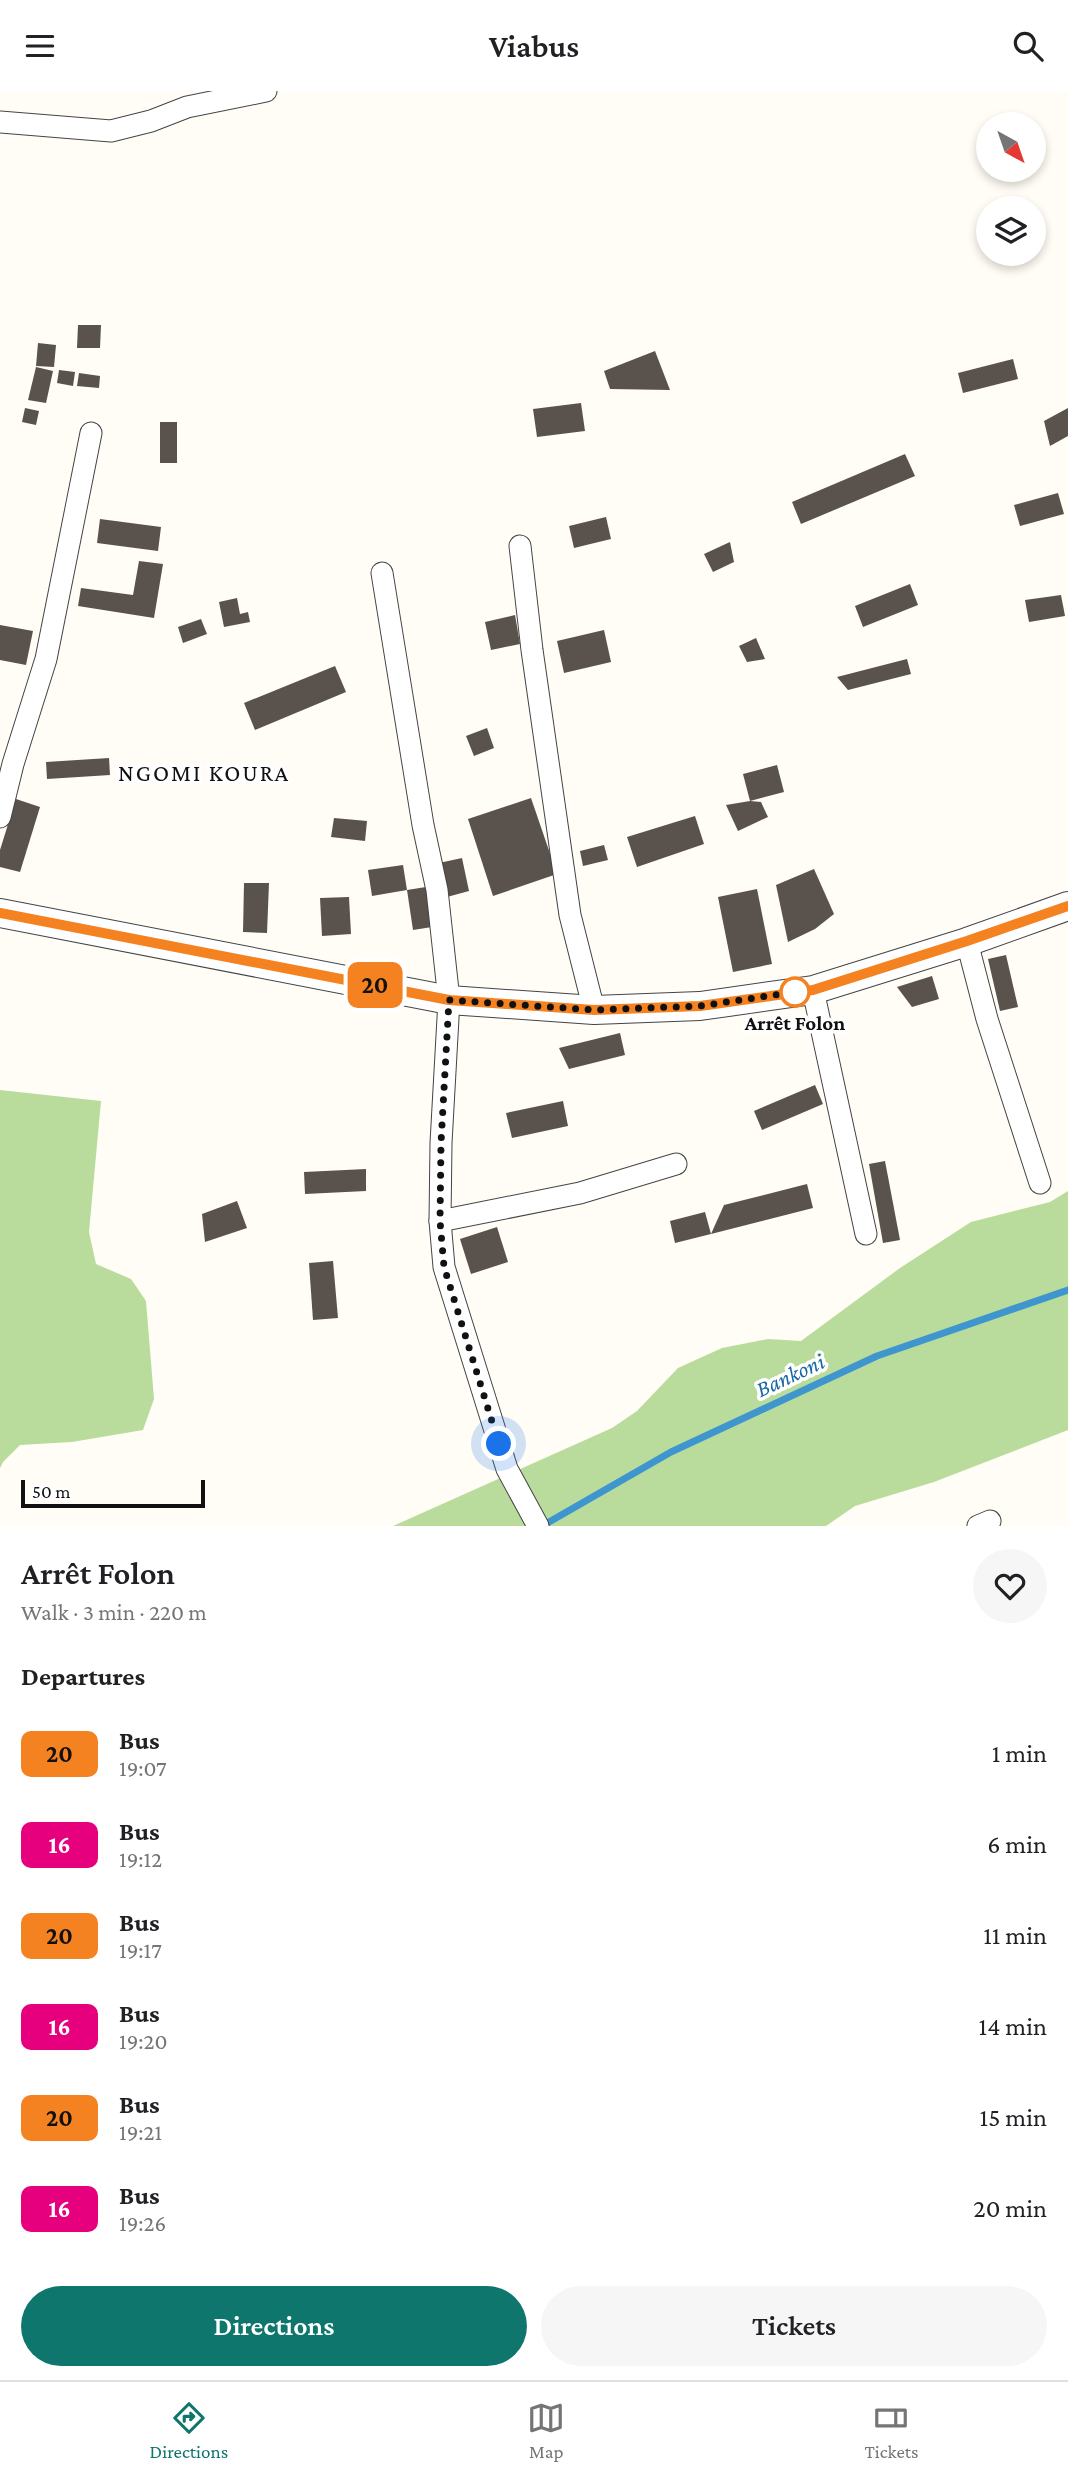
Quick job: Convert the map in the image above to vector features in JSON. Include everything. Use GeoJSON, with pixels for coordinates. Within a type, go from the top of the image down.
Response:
{"type":"FeatureCollection","features":[{"type":"Feature","properties":{"kind":"street"},"geometry":{"type":"LineString","coordinates":[[0,122],[111,131],[151,121],[187,107],[266,91]]}},
{"type":"Feature","properties":{"kind":"street"},"geometry":{"type":"LineString","coordinates":[[0,817],[13,764],[46,659],[91,433]]}},
{"type":"Feature","properties":{"kind":"street"},"geometry":{"type":"LineString","coordinates":[[520,546],[570,915],[594,1010]]}},
{"type":"Feature","properties":{"kind":"street"},"geometry":{"type":"LineString","coordinates":[[382,573],[437,890],[449,1000],[441,1143],[440,1221],[444,1267],[507,1469],[538,1526]]}},
{"type":"Feature","properties":{"kind":"street"},"geometry":{"type":"LineString","coordinates":[[0,913],[449,1000],[594,1010],[700,1006],[813,990],[1068,906]]}},
{"type":"Feature","properties":{"kind":"street"},"geometry":{"type":"LineString","coordinates":[[967,941],[987,1019],[1040,1183]]}},
{"type":"Feature","properties":{"kind":"street"},"geometry":{"type":"LineString","coordinates":[[813,990],[866,1234]]}},
{"type":"Feature","properties":{"kind":"street"},"geometry":{"type":"LineString","coordinates":[[440,1221],[580,1193],[676,1164]]}},
{"type":"Feature","properties":{"kind":"green space"},"geometry":{"type":"Polygon","coordinates":[[[0,1090],[101,1101],[89,1232],[96,1264],[131,1279],[146,1301],[154,1399],[143,1430],[72,1442],[20,1445],[0,1468],[0,1090]]]}},
{"type":"Feature","properties":{"kind":"green space"},"geometry":{"type":"Polygon","coordinates":[[[1068,1191],[1068,1430],[934,1482],[855,1506],[826,1526],[393,1526],[612,1428],[637,1411],[678,1368],[722,1348],[768,1339],[801,1341],[900,1268],[971,1222],[1050,1202],[1068,1191]]]}},
{"type":"Feature","properties":{"kind":"building"},"geometry":{"type":"Polygon","coordinates":[[[78,325],[101,325],[100,348],[77,348],[78,325]]]}},
{"type":"Feature","properties":{"kind":"building"},"geometry":{"type":"Polygon","coordinates":[[[38,343],[56,345],[54,367],[36,366],[38,343]]]}},
{"type":"Feature","properties":{"kind":"building"},"geometry":{"type":"Polygon","coordinates":[[[655,351],[670,390],[610,389],[604,371],[655,351]]]}},
{"type":"Feature","properties":{"kind":"building"},"geometry":{"type":"Polygon","coordinates":[[[1013,359],[1018,379],[963,393],[958,373],[1013,359]]]}},
{"type":"Feature","properties":{"kind":"building"},"geometry":{"type":"Polygon","coordinates":[[[36,367],[53,371],[46,403],[28,400],[36,367]]]}},
{"type":"Feature","properties":{"kind":"building"},"geometry":{"type":"Polygon","coordinates":[[[59,370],[75,372],[73,386],[57,383],[59,370]]]}},
{"type":"Feature","properties":{"kind":"building"},"geometry":{"type":"Polygon","coordinates":[[[79,373],[100,376],[99,388],[77,386],[79,373]]]}},
{"type":"Feature","properties":{"kind":"building"},"geometry":{"type":"Polygon","coordinates":[[[581,403],[585,431],[537,437],[533,409],[581,403]]]}},
{"type":"Feature","properties":{"kind":"building"},"geometry":{"type":"Polygon","coordinates":[[[25,408],[39,411],[36,425],[22,422],[25,408]]]}},
{"type":"Feature","properties":{"kind":"building"},"geometry":{"type":"Polygon","coordinates":[[[1068,408],[1068,436],[1050,446],[1044,421],[1068,408]]]}},
{"type":"Feature","properties":{"kind":"building"},"geometry":{"type":"Polygon","coordinates":[[[160,422],[177,422],[177,463],[160,463],[160,422]]]}},
{"type":"Feature","properties":{"kind":"building"},"geometry":{"type":"Polygon","coordinates":[[[905,454],[915,476],[801,524],[792,502],[905,454]]]}},
{"type":"Feature","properties":{"kind":"building"},"geometry":{"type":"Polygon","coordinates":[[[1058,493],[1064,514],[1020,526],[1014,505],[1058,493]]]}},
{"type":"Feature","properties":{"kind":"building"},"geometry":{"type":"Polygon","coordinates":[[[606,517],[611,539],[574,548],[569,526],[606,517]]]}},
{"type":"Feature","properties":{"kind":"building"},"geometry":{"type":"Polygon","coordinates":[[[100,519],[161,527],[158,551],[97,543],[100,519]]]}},
{"type":"Feature","properties":{"kind":"building"},"geometry":{"type":"Polygon","coordinates":[[[730,542],[734,562],[713,572],[704,554],[730,542]]]}},
{"type":"Feature","properties":{"kind":"building"},"geometry":{"type":"Polygon","coordinates":[[[139,561],[163,564],[154,618],[78,606],[81,588],[133,595],[139,561]]]}},
{"type":"Feature","properties":{"kind":"building"},"geometry":{"type":"Polygon","coordinates":[[[910,584],[918,605],[863,627],[855,606],[910,584]]]}},
{"type":"Feature","properties":{"kind":"building"},"geometry":{"type":"Polygon","coordinates":[[[1061,595],[1065,616],[1029,622],[1025,600],[1061,595]]]}},
{"type":"Feature","properties":{"kind":"building"},"geometry":{"type":"Polygon","coordinates":[[[237,598],[240,614],[248,612],[250,622],[224,627],[219,602],[237,598]]]}},
{"type":"Feature","properties":{"kind":"building"},"geometry":{"type":"Polygon","coordinates":[[[515,615],[520,644],[491,650],[485,622],[515,615]]]}},
{"type":"Feature","properties":{"kind":"building"},"geometry":{"type":"Polygon","coordinates":[[[201,619],[207,634],[183,643],[178,627],[201,619]]]}},
{"type":"Feature","properties":{"kind":"building"},"geometry":{"type":"Polygon","coordinates":[[[0,625],[33,631],[26,665],[0,660],[0,625]]]}},
{"type":"Feature","properties":{"kind":"building"},"geometry":{"type":"Polygon","coordinates":[[[604,630],[611,662],[564,673],[557,641],[604,630]]]}},
{"type":"Feature","properties":{"kind":"building"},"geometry":{"type":"Polygon","coordinates":[[[756,638],[765,659],[747,662],[739,646],[756,638]]]}},
{"type":"Feature","properties":{"kind":"building"},"geometry":{"type":"Polygon","coordinates":[[[907,659],[911,674],[848,690],[837,677],[907,659]]]}},
{"type":"Feature","properties":{"kind":"building"},"geometry":{"type":"Polygon","coordinates":[[[335,666],[346,692],[255,730],[244,703],[335,666]]]}},
{"type":"Feature","properties":{"kind":"building"},"geometry":{"type":"Polygon","coordinates":[[[487,728],[494,748],[474,756],[466,736],[487,728]]]}},
{"type":"Feature","properties":{"kind":"building"},"geometry":{"type":"Polygon","coordinates":[[[109,758],[110,775],[47,779],[46,762],[109,758]]]}},
{"type":"Feature","properties":{"kind":"building"},"geometry":{"type":"Polygon","coordinates":[[[777,765],[784,792],[750,801],[743,774],[777,765]]]}},
{"type":"Feature","properties":{"kind":"building"},"geometry":{"type":"Polygon","coordinates":[[[531,798],[557,874],[493,896],[468,819],[531,798]]]}},
{"type":"Feature","properties":{"kind":"building"},"geometry":{"type":"Polygon","coordinates":[[[16,799],[40,807],[20,872],[0,867],[0,850],[16,799]]]}},
{"type":"Feature","properties":{"kind":"building"},"geometry":{"type":"Polygon","coordinates":[[[761,802],[768,817],[738,831],[726,805],[761,802]]]}},
{"type":"Feature","properties":{"kind":"building"},"geometry":{"type":"Polygon","coordinates":[[[695,816],[704,844],[637,867],[627,837],[695,816]]]}},
{"type":"Feature","properties":{"kind":"building"},"geometry":{"type":"Polygon","coordinates":[[[334,818],[367,821],[365,841],[331,837],[334,818]]]}},
{"type":"Feature","properties":{"kind":"building"},"geometry":{"type":"Polygon","coordinates":[[[604,845],[608,860],[583,866],[580,851],[604,845]]]}},
{"type":"Feature","properties":{"kind":"building"},"geometry":{"type":"Polygon","coordinates":[[[462,858],[469,891],[447,897],[439,863],[462,858]]]}},
{"type":"Feature","properties":{"kind":"building"},"geometry":{"type":"Polygon","coordinates":[[[403,865],[407,890],[372,896],[368,870],[403,865]]]}},
{"type":"Feature","properties":{"kind":"building"},"geometry":{"type":"Polygon","coordinates":[[[814,869],[834,914],[815,929],[788,942],[776,885],[814,869]]]}},
{"type":"Feature","properties":{"kind":"building"},"geometry":{"type":"Polygon","coordinates":[[[244,883],[269,883],[267,933],[243,932],[244,883]]]}},
{"type":"Feature","properties":{"kind":"building"},"geometry":{"type":"Polygon","coordinates":[[[426,887],[432,927],[413,930],[407,890],[426,887]]]}},
{"type":"Feature","properties":{"kind":"building"},"geometry":{"type":"Polygon","coordinates":[[[757,889],[772,964],[733,972],[718,897],[757,889]]]}},
{"type":"Feature","properties":{"kind":"building"},"geometry":{"type":"Polygon","coordinates":[[[349,897],[351,934],[322,936],[320,898],[349,897]]]}},
{"type":"Feature","properties":{"kind":"building"},"geometry":{"type":"Polygon","coordinates":[[[1006,955],[1018,1007],[1000,1011],[988,959],[1006,955]]]}},
{"type":"Feature","properties":{"kind":"building"},"geometry":{"type":"Polygon","coordinates":[[[932,976],[939,999],[912,1007],[897,987],[932,976]]]}},
{"type":"Feature","properties":{"kind":"building"},"geometry":{"type":"Polygon","coordinates":[[[620,1033],[625,1055],[569,1069],[559,1048],[620,1033]]]}},
{"type":"Feature","properties":{"kind":"building"},"geometry":{"type":"Polygon","coordinates":[[[815,1085],[823,1104],[762,1130],[754,1111],[815,1085]]]}},
{"type":"Feature","properties":{"kind":"building"},"geometry":{"type":"Polygon","coordinates":[[[563,1101],[568,1126],[512,1138],[506,1113],[563,1101]]]}},
{"type":"Feature","properties":{"kind":"building"},"geometry":{"type":"Polygon","coordinates":[[[885,1161],[900,1240],[883,1243],[869,1164],[885,1161]]]}},
{"type":"Feature","properties":{"kind":"building"},"geometry":{"type":"Polygon","coordinates":[[[366,1169],[366,1191],[305,1194],[304,1172],[366,1169]]]}},
{"type":"Feature","properties":{"kind":"building"},"geometry":{"type":"Polygon","coordinates":[[[807,1184],[813,1208],[711,1234],[724,1205],[807,1184]]]}},
{"type":"Feature","properties":{"kind":"building"},"geometry":{"type":"Polygon","coordinates":[[[237,1201],[247,1228],[205,1242],[202,1214],[237,1201]]]}},
{"type":"Feature","properties":{"kind":"building"},"geometry":{"type":"Polygon","coordinates":[[[705,1212],[711,1234],[675,1243],[670,1221],[705,1212]]]}},
{"type":"Feature","properties":{"kind":"building"},"geometry":{"type":"Polygon","coordinates":[[[497,1227],[508,1262],[471,1274],[460,1239],[497,1227]]]}},
{"type":"Feature","properties":{"kind":"building"},"geometry":{"type":"Polygon","coordinates":[[[333,1261],[338,1318],[313,1320],[309,1263],[333,1261]]]}},
{"type":"Feature","properties":{"kind":"waterway","name":"Bankoni"},"geometry":{"type":"LineString","coordinates":[[542,1526],[671,1452],[877,1356],[1068,1290]]}},
{"type":"Feature","properties":{"kind":"bus line","name":"20"},"geometry":{"type":"LineString","coordinates":[[0,913],[449,1000],[594,1010],[700,1006],[813,990],[1068,906]]}},
{"type":"Feature","properties":{"kind":"place","name":"Arrêt Folon"},"geometry":{"type":"Point","coordinates":[795,992]}},
{"type":"Feature","properties":{"kind":"district","name":"NGOMI KOURA"},"geometry":{"type":"Point","coordinates":[204,773]}},
{"type":"Feature","properties":{"kind":"route"},"geometry":{"type":"LineString","coordinates":[[499,1444],[444,1267],[440,1221],[441,1143],[449,1000],[594,1010],[700,1006],[795,992]]}}]}
